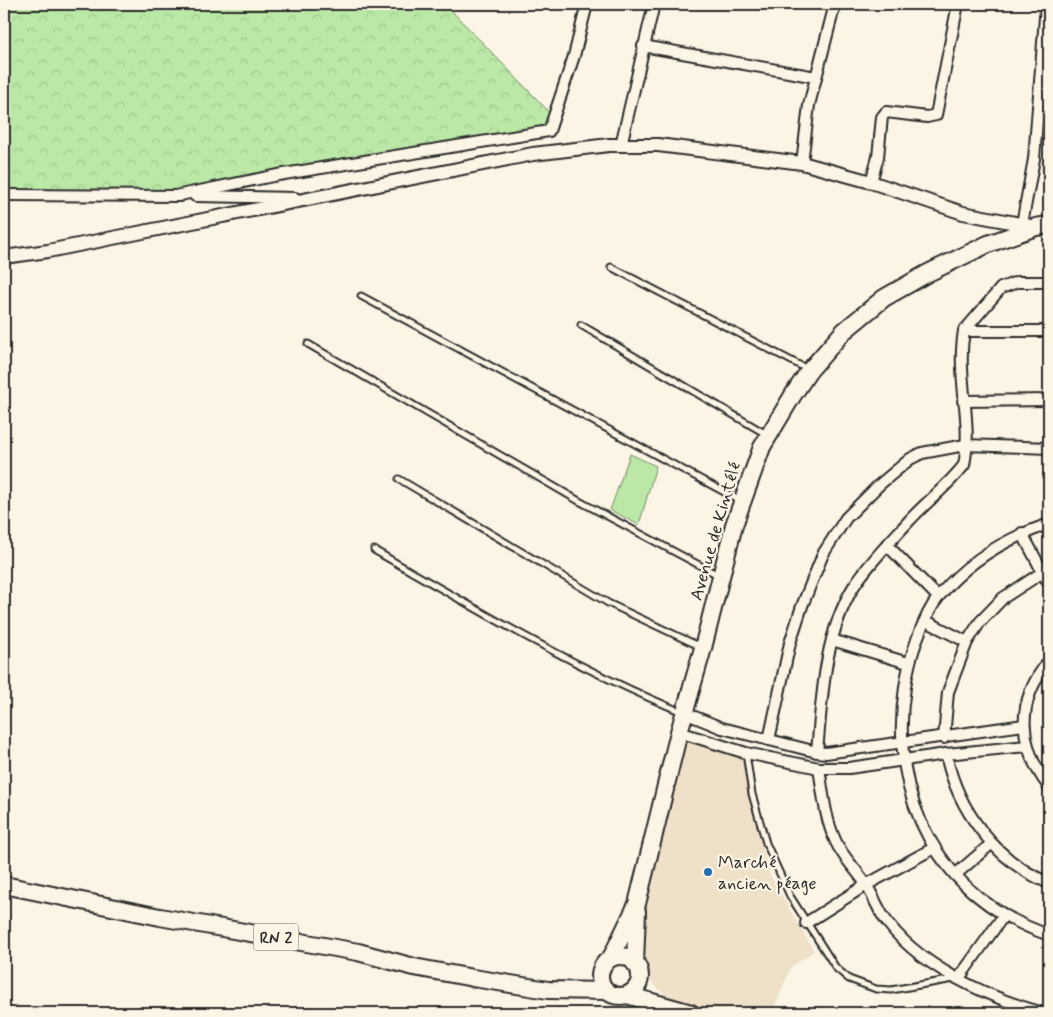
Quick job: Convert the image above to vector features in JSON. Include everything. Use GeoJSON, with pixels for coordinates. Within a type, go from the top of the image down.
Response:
{"type":"FeatureCollection","features":[{"type":"Feature","properties":{"kind":"main road","name":"Avenue de Kintélé"},"geometry":{"type":"LineString","coordinates":[[612,958],[637,904],[679,732],[742,501],[755,463],[769,436],[810,371],[844,331],[884,298],[980,248],[1036,226]]}},
{"type":"Feature","properties":{"kind":"main road","name":"RN 2"},"geometry":{"type":"LineString","coordinates":[[4,885],[358,952],[448,973],[557,990],[607,991],[617,996],[633,989],[697,1013]]}},
{"type":"Feature","properties":{"kind":"main road","name":"Avenue de Kintélé"},"geometry":{"type":"LineString","coordinates":[[635,964],[637,904]]}},
{"type":"Feature","properties":{"kind":"main road"},"geometry":{"type":"LineString","coordinates":[[607,991],[600,976],[603,965],[612,958],[627,957],[635,964],[640,973],[633,989]]}},
{"type":"Feature","properties":{"kind":"main road","name":"RN 2"},"geometry":{"type":"LineString","coordinates":[[557,990],[600,976]]}},
{"type":"Feature","properties":{"kind":"main road","name":"RN 2"},"geometry":{"type":"LineString","coordinates":[[633,989],[691,1013]]}},
{"type":"Feature","properties":{"kind":"street"},"geometry":{"type":"LineString","coordinates":[[175,196],[278,175],[549,131],[574,56],[586,4]]}},
{"type":"Feature","properties":{"kind":"street"},"geometry":{"type":"LineString","coordinates":[[621,145],[654,4]]}},
{"type":"Feature","properties":{"kind":"street"},"geometry":{"type":"LineString","coordinates":[[802,163],[809,105],[835,4]]}},
{"type":"Feature","properties":{"kind":"street"},"geometry":{"type":"LineString","coordinates":[[871,182],[878,157],[882,117],[886,112],[927,117],[936,115],[958,4]]}},
{"type":"Feature","properties":{"kind":"street"},"geometry":{"type":"LineString","coordinates":[[4,257],[48,251],[533,154],[621,145],[658,145],[802,163],[871,182],[963,213],[1036,226],[1034,159],[1046,4]]}},
{"type":"Feature","properties":{"kind":"street"},"geometry":{"type":"LineString","coordinates":[[643,46],[816,78]]}},
{"type":"Feature","properties":{"kind":"street"},"geometry":{"type":"LineString","coordinates":[[4,195],[310,198]]}},
{"type":"Feature","properties":{"kind":"street"},"geometry":{"type":"LineString","coordinates":[[817,752],[823,691],[832,640],[854,587],[887,545],[964,465],[965,445],[961,356],[964,331],[1001,288],[1017,282],[1049,278]]}},
{"type":"Feature","properties":{"kind":"street"},"geometry":{"type":"LineString","coordinates":[[1017,282],[1049,282]]}},
{"type":"Feature","properties":{"kind":"street"},"geometry":{"type":"LineString","coordinates":[[964,331],[1049,331]]}},
{"type":"Feature","properties":{"kind":"street"},"geometry":{"type":"LineString","coordinates":[[963,401],[1049,400]]}},
{"type":"Feature","properties":{"kind":"street"},"geometry":{"type":"LineString","coordinates":[[769,740],[790,643],[802,606],[823,554],[846,518],[910,459],[922,453],[965,445],[1049,448]]}},
{"type":"Feature","properties":{"kind":"street"},"geometry":{"type":"LineString","coordinates":[[1049,524],[1022,533],[986,552],[938,597],[908,663],[902,704],[901,744],[906,782],[916,813],[934,848],[955,875],[978,898],[1004,915],[1049,935]]}},
{"type":"Feature","properties":{"kind":"street"},"geometry":{"type":"LineString","coordinates":[[1022,533],[1046,570],[1049,584]]}},
{"type":"Feature","properties":{"kind":"street"},"geometry":{"type":"LineString","coordinates":[[887,545],[938,597]]}},
{"type":"Feature","properties":{"kind":"street"},"geometry":{"type":"LineString","coordinates":[[944,738],[948,692],[967,642],[980,622],[1003,598],[1046,570]]}},
{"type":"Feature","properties":{"kind":"street"},"geometry":{"type":"LineString","coordinates":[[926,621],[967,642]]}},
{"type":"Feature","properties":{"kind":"street"},"geometry":{"type":"LineString","coordinates":[[832,640],[908,663]]}},
{"type":"Feature","properties":{"kind":"street"},"geometry":{"type":"LineString","coordinates":[[1049,661],[1038,674],[1027,699],[1024,725],[1027,746],[1036,770],[1049,787]]}},
{"type":"Feature","properties":{"kind":"street"},"geometry":{"type":"LineString","coordinates":[[685,713],[722,728],[817,752],[901,744],[1024,725]]}},
{"type":"Feature","properties":{"kind":"street"},"geometry":{"type":"LineString","coordinates":[[679,732],[746,753],[819,768],[849,768],[946,754],[1027,746]]}},
{"type":"Feature","properties":{"kind":"street"},"geometry":{"type":"LineString","coordinates":[[946,754],[951,775],[971,814],[991,844],[1010,862],[1049,883]]}},
{"type":"Feature","properties":{"kind":"street"},"geometry":{"type":"LineString","coordinates":[[819,768],[826,808],[836,844],[898,934],[937,965],[959,978],[1003,1000],[1044,1013]]}},
{"type":"Feature","properties":{"kind":"street"},"geometry":{"type":"LineString","coordinates":[[955,875],[991,844]]}},
{"type":"Feature","properties":{"kind":"street"},"geometry":{"type":"LineString","coordinates":[[806,923],[866,885],[934,848]]}},
{"type":"Feature","properties":{"kind":"street"},"geometry":{"type":"LineString","coordinates":[[959,978],[1004,915]]}},
{"type":"Feature","properties":{"kind":"lane"},"geometry":{"type":"LineString","coordinates":[[611,267],[810,371]]}},
{"type":"Feature","properties":{"kind":"lane"},"geometry":{"type":"LineString","coordinates":[[361,296],[742,501]]}},
{"type":"Feature","properties":{"kind":"lane"},"geometry":{"type":"LineString","coordinates":[[581,325],[769,436]]}},
{"type":"Feature","properties":{"kind":"lane"},"geometry":{"type":"LineString","coordinates":[[308,344],[579,501],[721,576]]}},
{"type":"Feature","properties":{"kind":"lane"},"geometry":{"type":"LineString","coordinates":[[400,479],[608,603],[703,648]]}},
{"type":"Feature","properties":{"kind":"lane"},"geometry":{"type":"LineString","coordinates":[[374,550],[623,688],[685,713]]}},
{"type":"Feature","properties":{"kind":"lane"},"geometry":{"type":"LineString","coordinates":[[746,753],[752,794],[766,843],[781,879],[806,923],[836,968],[849,979],[876,989],[891,990],[959,978]]}},
{"type":"Feature","properties":{"kind":"shaded area","name":"Marché ancien péage"},"geometry":{"type":"Polygon","coordinates":[[[680,735],[744,755],[753,815],[770,875],[814,951],[791,967],[772,1013],[727,1013],[681,1002],[664,994],[654,985],[639,964],[640,907],[680,735]]]}},
{"type":"Feature","properties":{"kind":"green space"},"geometry":{"type":"Polygon","coordinates":[[[4,4],[445,4],[554,117],[549,131],[175,196],[4,195],[4,4]]]}},
{"type":"Feature","properties":{"kind":"green space"},"geometry":{"type":"Polygon","coordinates":[[[630,454],[656,466],[639,525],[610,510],[630,454]]]}},
{"type":"Feature","properties":{"kind":"place","name":"Marché ancien péage"},"geometry":{"type":"Point","coordinates":[708,872]}}]}
